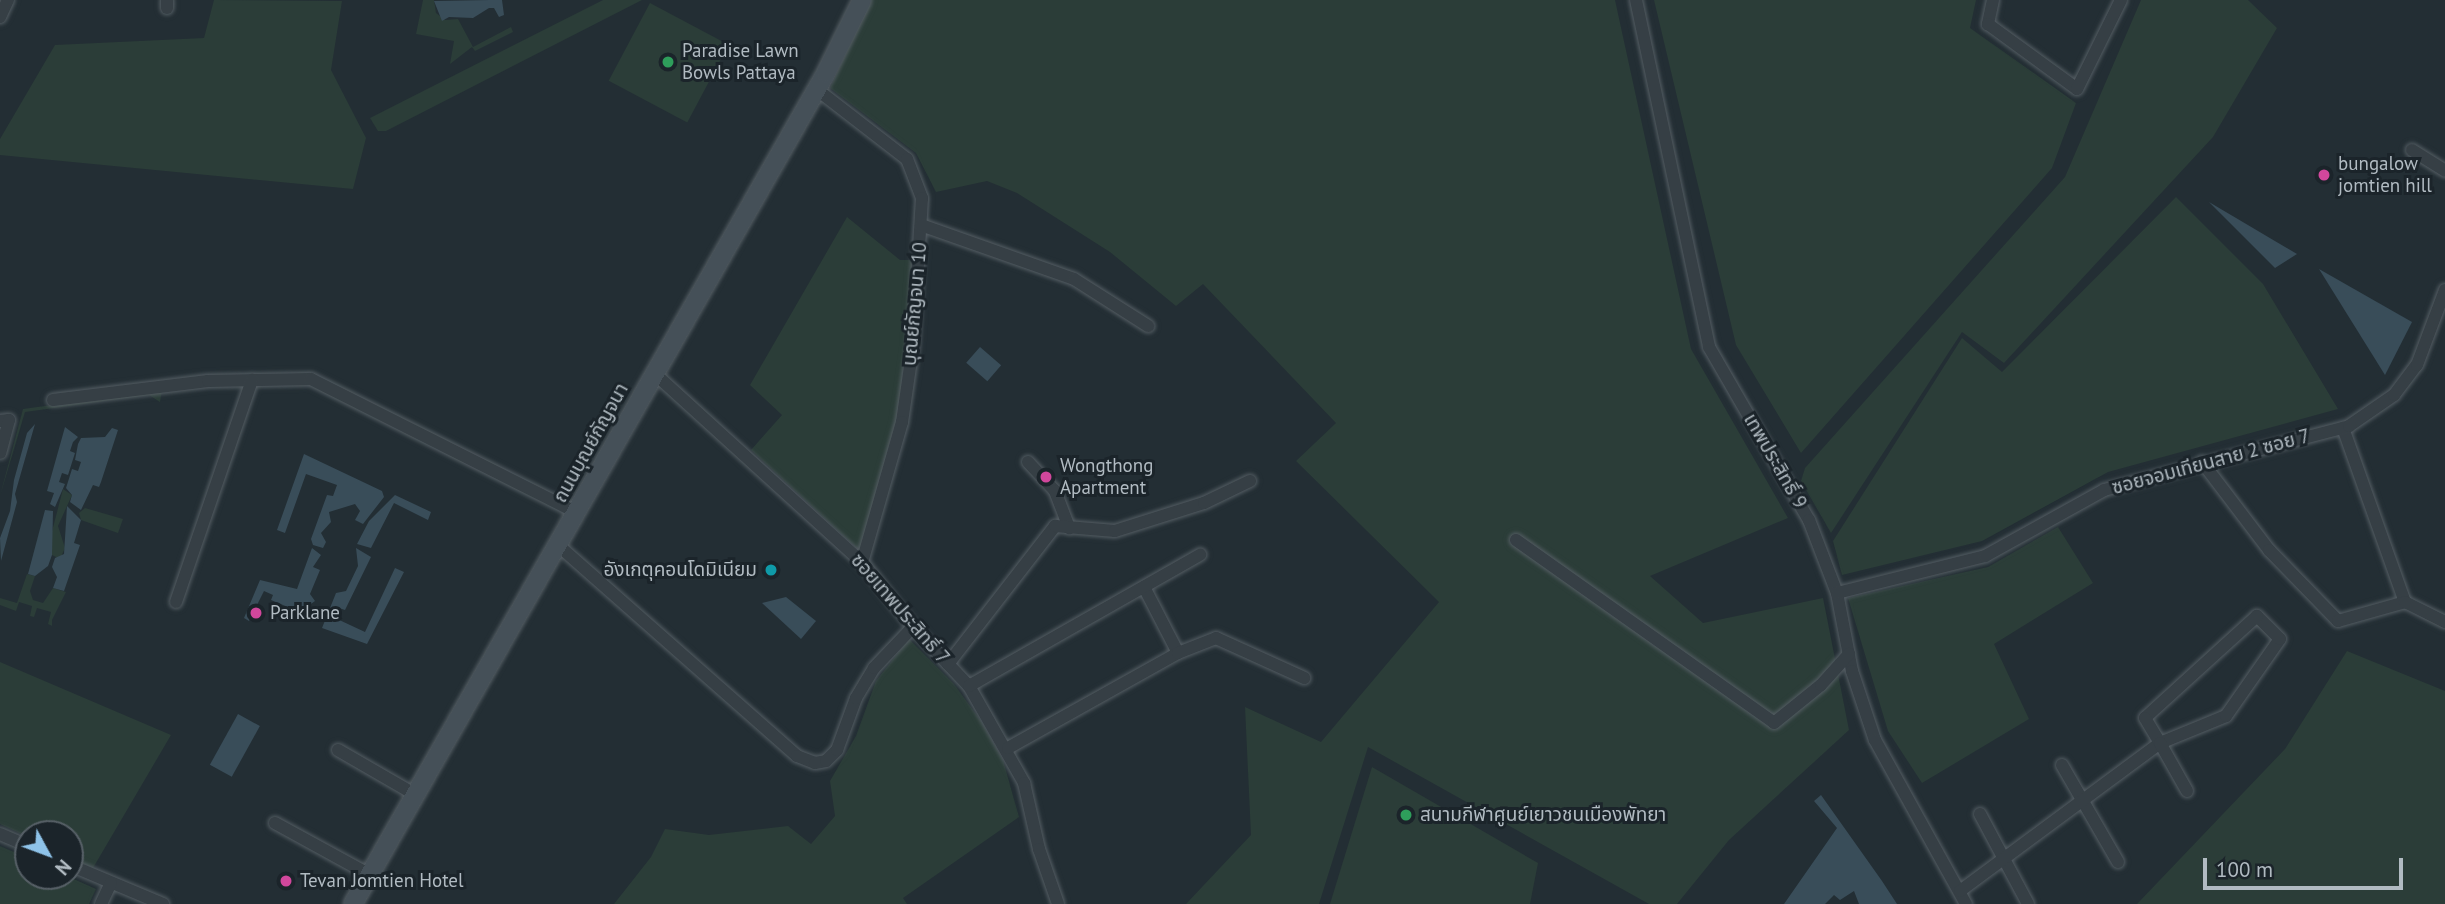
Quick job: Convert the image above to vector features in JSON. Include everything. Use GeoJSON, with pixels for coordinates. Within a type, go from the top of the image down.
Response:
{"type":"FeatureCollection","features":[{"type":"Feature","properties":{"kind":"street"},"geometry":{"type":"LineString","coordinates":[[0,18],[8,0]]}},
{"type":"Feature","properties":{"kind":"street","name":"ถนนบุณย์กัญจนา"},"geometry":{"type":"LineString","coordinates":[[353,904],[559,546],[862,0]]}},
{"type":"Feature","properties":{"kind":"street","name":"เทพประสิทธิ์ 9"},"geometry":{"type":"LineString","coordinates":[[1636,0],[1709,347],[1809,520],[1837,593],[1849,654],[1875,740],[1900,793],[1966,904]]}},
{"type":"Feature","properties":{"kind":"street"},"geometry":{"type":"LineString","coordinates":[[1993,0],[1988,24],[2077,89],[2121,0]]}},
{"type":"Feature","properties":{"kind":"street","name":"บุณย์กัญจนา 10"},"geometry":{"type":"LineString","coordinates":[[815,88],[907,159],[922,198],[913,346],[902,422],[862,562]]}},
{"type":"Feature","properties":{"kind":"street"},"geometry":{"type":"LineString","coordinates":[[2412,150],[2445,171]]}},
{"type":"Feature","properties":{"kind":"street"},"geometry":{"type":"LineString","coordinates":[[921,225],[1074,279],[1149,326]]}},
{"type":"Feature","properties":{"kind":"street","name":"ซอยจอมเทียนสาย 2 ซอย 7"},"geometry":{"type":"LineString","coordinates":[[1837,593],[1985,556],[2104,489],[2343,428],[2393,395],[2417,365],[2445,290]]}},
{"type":"Feature","properties":{"kind":"street","name":"ซอยเทพประสิทธิ์ 7"},"geometry":{"type":"LineString","coordinates":[[653,373],[862,562],[913,627],[969,686],[1008,748],[1024,783],[1058,904]]}},
{"type":"Feature","properties":{"kind":"street"},"geometry":{"type":"LineString","coordinates":[[53,400],[252,380],[311,379],[327,384],[458,456],[576,512]]}},
{"type":"Feature","properties":{"kind":"street"},"geometry":{"type":"LineString","coordinates":[[176,602],[252,380]]}},
{"type":"Feature","properties":{"kind":"street"},"geometry":{"type":"LineString","coordinates":[[0,421],[9,420],[0,453]]}},
{"type":"Feature","properties":{"kind":"street"},"geometry":{"type":"LineString","coordinates":[[2343,428],[2405,601],[2445,622]]}},
{"type":"Feature","properties":{"kind":"street"},"geometry":{"type":"LineString","coordinates":[[1028,461],[1055,491],[1069,527]]}},
{"type":"Feature","properties":{"kind":"street"},"geometry":{"type":"LineString","coordinates":[[2202,462],[2269,550],[2338,621],[2405,601]]}},
{"type":"Feature","properties":{"kind":"street"},"geometry":{"type":"LineString","coordinates":[[948,664],[1055,526],[1115,531],[1203,503],[1250,481]]}},
{"type":"Feature","properties":{"kind":"street"},"geometry":{"type":"LineString","coordinates":[[1516,540],[1774,723],[1821,685],[1849,654]]}},
{"type":"Feature","properties":{"kind":"street"},"geometry":{"type":"LineString","coordinates":[[559,546],[797,756],[816,763],[826,761],[837,750],[856,698],[874,668],[913,627]]}},
{"type":"Feature","properties":{"kind":"street"},"geometry":{"type":"LineString","coordinates":[[969,686],[1200,555]]}},
{"type":"Feature","properties":{"kind":"street"},"geometry":{"type":"LineString","coordinates":[[1144,587],[1178,653]]}},
{"type":"Feature","properties":{"kind":"street"},"geometry":{"type":"LineString","coordinates":[[1960,891],[2084,802],[2160,743],[2226,716],[2280,639],[2257,616],[2145,718],[2160,743],[2187,791]]}},
{"type":"Feature","properties":{"kind":"street"},"geometry":{"type":"LineString","coordinates":[[1008,748],[1178,653],[1216,639],[1304,678]]}},
{"type":"Feature","properties":{"kind":"street"},"geometry":{"type":"LineString","coordinates":[[338,750],[416,796]]}},
{"type":"Feature","properties":{"kind":"street"},"geometry":{"type":"LineString","coordinates":[[2062,765],[2118,862]]}},
{"type":"Feature","properties":{"kind":"street"},"geometry":{"type":"LineString","coordinates":[[1980,814],[2028,904]]}},
{"type":"Feature","properties":{"kind":"street"},"geometry":{"type":"LineString","coordinates":[[275,823],[370,874]]}},
{"type":"Feature","properties":{"kind":"street"},"geometry":{"type":"LineString","coordinates":[[84,871],[163,904]]}},
{"type":"Feature","properties":{"kind":"street"},"geometry":{"type":"LineString","coordinates":[[101,904],[111,884]]}},
{"type":"Feature","properties":{"kind":"green space"},"geometry":{"type":"Polygon","coordinates":[[[214,0],[342,1],[331,70],[366,138],[353,189],[0,155],[0,139],[55,45],[204,38],[214,0]]]}},
{"type":"Feature","properties":{"kind":"green space"},"geometry":{"type":"Polygon","coordinates":[[[423,0],[434,0],[436,13],[445,20],[458,19],[473,47],[511,27],[513,32],[475,51],[472,47],[450,64],[454,41],[416,34],[423,0]]]}},
{"type":"Feature","properties":{"kind":"green space"},"geometry":{"type":"Polygon","coordinates":[[[603,0],[642,0],[386,131],[378,131],[370,118],[603,0]]]}},
{"type":"Feature","properties":{"kind":"green space"},"geometry":{"type":"Polygon","coordinates":[[[871,0],[1615,0],[1691,349],[1788,518],[1650,576],[1703,623],[1823,598],[1849,730],[1729,840],[1677,904],[1649,904],[1368,747],[1319,904],[1186,904],[1251,835],[1245,707],[1321,742],[1439,602],[1296,461],[1336,423],[1203,284],[1176,306],[1110,252],[1017,193],[987,181],[936,192],[916,153],[830,88],[871,0]]]}},
{"type":"Feature","properties":{"kind":"green space"},"geometry":{"type":"Polygon","coordinates":[[[1654,0],[1976,0],[1970,28],[2076,103],[2052,168],[1801,453],[1736,345],[1654,0]]]}},
{"type":"Feature","properties":{"kind":"green space"},"geometry":{"type":"Polygon","coordinates":[[[2141,0],[2248,0],[2277,28],[2213,137],[2004,363],[1962,332],[1831,533],[1801,481],[1805,468],[2065,177],[2141,0]]]}},
{"type":"Feature","properties":{"kind":"green space","name":"Paradise Lawn Bowls Pattaya"},"geometry":{"type":"Polygon","coordinates":[[[650,3],[729,45],[687,122],[609,81],[650,3]]]}},
{"type":"Feature","properties":{"kind":"green space"},"geometry":{"type":"Polygon","coordinates":[[[2176,197],[2263,284],[2338,409],[2108,472],[1982,541],[1842,575],[1833,541],[1962,338],[2002,372],[2176,197]]]}},
{"type":"Feature","properties":{"kind":"green space"},"geometry":{"type":"Polygon","coordinates":[[[847,217],[900,260],[913,260],[899,414],[861,552],[751,450],[782,415],[750,385],[847,217]]]}},
{"type":"Feature","properties":{"kind":"green space"},"geometry":{"type":"Polygon","coordinates":[[[162,390],[160,402],[149,395],[25,412],[0,496],[23,409],[162,390]]]}},
{"type":"Feature","properties":{"kind":"green space"},"geometry":{"type":"Polygon","coordinates":[[[63,489],[72,495],[58,526],[65,548],[60,559],[52,555],[49,543],[63,489]]]}},
{"type":"Feature","properties":{"kind":"green space"},"geometry":{"type":"Polygon","coordinates":[[[85,508],[123,519],[118,533],[81,520],[79,513],[85,508]]]}},
{"type":"Feature","properties":{"kind":"green space"},"geometry":{"type":"Polygon","coordinates":[[[2058,527],[2093,583],[1994,644],[2029,719],[1922,783],[1888,731],[1848,598],[1988,567],[2058,527]]]}},
{"type":"Feature","properties":{"kind":"green space"},"geometry":{"type":"Polygon","coordinates":[[[27,574],[35,576],[30,591],[33,600],[43,603],[53,588],[66,592],[52,620],[52,626],[48,624],[51,612],[37,608],[34,617],[30,616],[32,606],[19,602],[16,611],[0,605],[0,598],[17,603],[27,574]]]}},
{"type":"Feature","properties":{"kind":"green space"},"geometry":{"type":"Polygon","coordinates":[[[909,639],[954,684],[981,721],[1003,760],[1019,817],[903,898],[907,904],[614,904],[651,857],[665,829],[709,835],[788,826],[811,844],[835,816],[830,781],[856,736],[876,681],[909,639]]]}},
{"type":"Feature","properties":{"kind":"green space"},"geometry":{"type":"Polygon","coordinates":[[[2347,651],[2445,691],[2445,904],[2137,904],[2285,749],[2347,651]]]}},
{"type":"Feature","properties":{"kind":"green space"},"geometry":{"type":"Polygon","coordinates":[[[0,662],[171,735],[93,868],[84,864],[84,820],[14,820],[14,830],[0,824],[0,662]]]}},
{"type":"Feature","properties":{"kind":"green space","name":"สนามกีฬาศูนย์เยาวชนเมืองพัทยา"},"geometry":{"type":"Polygon","coordinates":[[[1372,767],[1538,863],[1530,904],[1330,904],[1372,767]]]}},
{"type":"Feature","properties":{"kind":"green space"},"geometry":{"type":"Polygon","coordinates":[[[0,846],[14,852],[14,890],[84,890],[84,884],[96,889],[89,904],[0,904],[0,846]]]}},
{"type":"Feature","properties":{"kind":"water"},"geometry":{"type":"Polygon","coordinates":[[[502,0],[504,15],[499,17],[494,8],[489,8],[473,18],[449,17],[442,21],[434,1],[502,0]]]}},
{"type":"Feature","properties":{"kind":"water"},"geometry":{"type":"Polygon","coordinates":[[[2209,202],[2297,254],[2275,268],[2209,202]]]}},
{"type":"Feature","properties":{"kind":"water"},"geometry":{"type":"Polygon","coordinates":[[[2319,269],[2412,322],[2385,375],[2319,269]]]}},
{"type":"Feature","properties":{"kind":"water"},"geometry":{"type":"Polygon","coordinates":[[[980,347],[1001,365],[987,381],[966,363],[980,347]]]}},
{"type":"Feature","properties":{"kind":"water"},"geometry":{"type":"Polygon","coordinates":[[[35,424],[15,494],[17,502],[1,561],[0,538],[10,511],[14,480],[27,433],[35,424]]]}},
{"type":"Feature","properties":{"kind":"water"},"geometry":{"type":"Polygon","coordinates":[[[65,427],[78,437],[70,451],[75,453],[68,475],[62,473],[59,482],[65,484],[55,507],[50,504],[54,493],[47,491],[65,427]]]}},
{"type":"Feature","properties":{"kind":"water"},"geometry":{"type":"Polygon","coordinates":[[[112,428],[118,430],[101,482],[99,487],[93,485],[81,510],[70,502],[72,495],[66,488],[72,469],[78,471],[81,462],[75,460],[78,444],[81,438],[105,437],[112,428]]]}},
{"type":"Feature","properties":{"kind":"water"},"geometry":{"type":"Polygon","coordinates":[[[304,454],[382,491],[384,497],[363,524],[355,520],[360,511],[355,504],[329,512],[331,522],[321,533],[326,542],[323,548],[313,545],[311,539],[327,495],[333,496],[337,485],[306,474],[285,533],[277,530],[304,454]]]}},
{"type":"Feature","properties":{"kind":"water"},"geometry":{"type":"Polygon","coordinates":[[[395,495],[431,512],[428,520],[394,503],[371,548],[357,544],[369,521],[395,495]]]}},
{"type":"Feature","properties":{"kind":"water"},"geometry":{"type":"Polygon","coordinates":[[[67,506],[81,520],[74,543],[80,545],[64,591],[53,588],[57,577],[52,567],[55,558],[64,554],[67,506]]]}},
{"type":"Feature","properties":{"kind":"water"},"geometry":{"type":"Polygon","coordinates":[[[45,510],[53,511],[52,555],[48,566],[35,576],[28,574],[45,510]]]}},
{"type":"Feature","properties":{"kind":"water"},"geometry":{"type":"Polygon","coordinates":[[[312,548],[321,555],[313,567],[320,570],[310,594],[315,601],[308,606],[322,613],[319,620],[271,600],[273,595],[264,591],[249,621],[244,618],[260,580],[297,589],[312,548]]]}},
{"type":"Feature","properties":{"kind":"water"},"geometry":{"type":"Polygon","coordinates":[[[356,548],[371,557],[345,610],[339,608],[335,618],[365,632],[395,568],[404,572],[367,644],[322,628],[336,593],[346,591],[358,566],[356,548]]]}},
{"type":"Feature","properties":{"kind":"water"},"geometry":{"type":"Polygon","coordinates":[[[786,597],[816,621],[801,639],[762,603],[786,597]]]}},
{"type":"Feature","properties":{"kind":"water"},"geometry":{"type":"Polygon","coordinates":[[[238,714],[260,726],[232,777],[210,765],[238,714]]]}},
{"type":"Feature","properties":{"kind":"water"},"geometry":{"type":"Polygon","coordinates":[[[1821,795],[1897,904],[1859,904],[1854,891],[1840,900],[1834,895],[1825,904],[1784,904],[1837,828],[1814,801],[1821,795]]]}},
{"type":"Feature","properties":{"kind":"place","name":"Paradise Lawn Bowls Pattaya"},"geometry":{"type":"Point","coordinates":[668,62]}},
{"type":"Feature","properties":{"kind":"place","name":"bungalow jomtien hill"},"geometry":{"type":"Point","coordinates":[2324,175]}},
{"type":"Feature","properties":{"kind":"place","name":"Wongthong Apartment"},"geometry":{"type":"Point","coordinates":[1046,477]}},
{"type":"Feature","properties":{"kind":"place","name":"อังเกตุคอนโดมิเนียม"},"geometry":{"type":"Point","coordinates":[771,570]}},
{"type":"Feature","properties":{"kind":"place","name":"Parklane"},"geometry":{"type":"Point","coordinates":[256,613]}},
{"type":"Feature","properties":{"kind":"place","name":"สนามกีฬาศูนย์เยาวชนเมืองพัทยา"},"geometry":{"type":"Point","coordinates":[1406,815]}},
{"type":"Feature","properties":{"kind":"place","name":"Tevan Jomtien Hotel"},"geometry":{"type":"Point","coordinates":[286,881]}}]}
